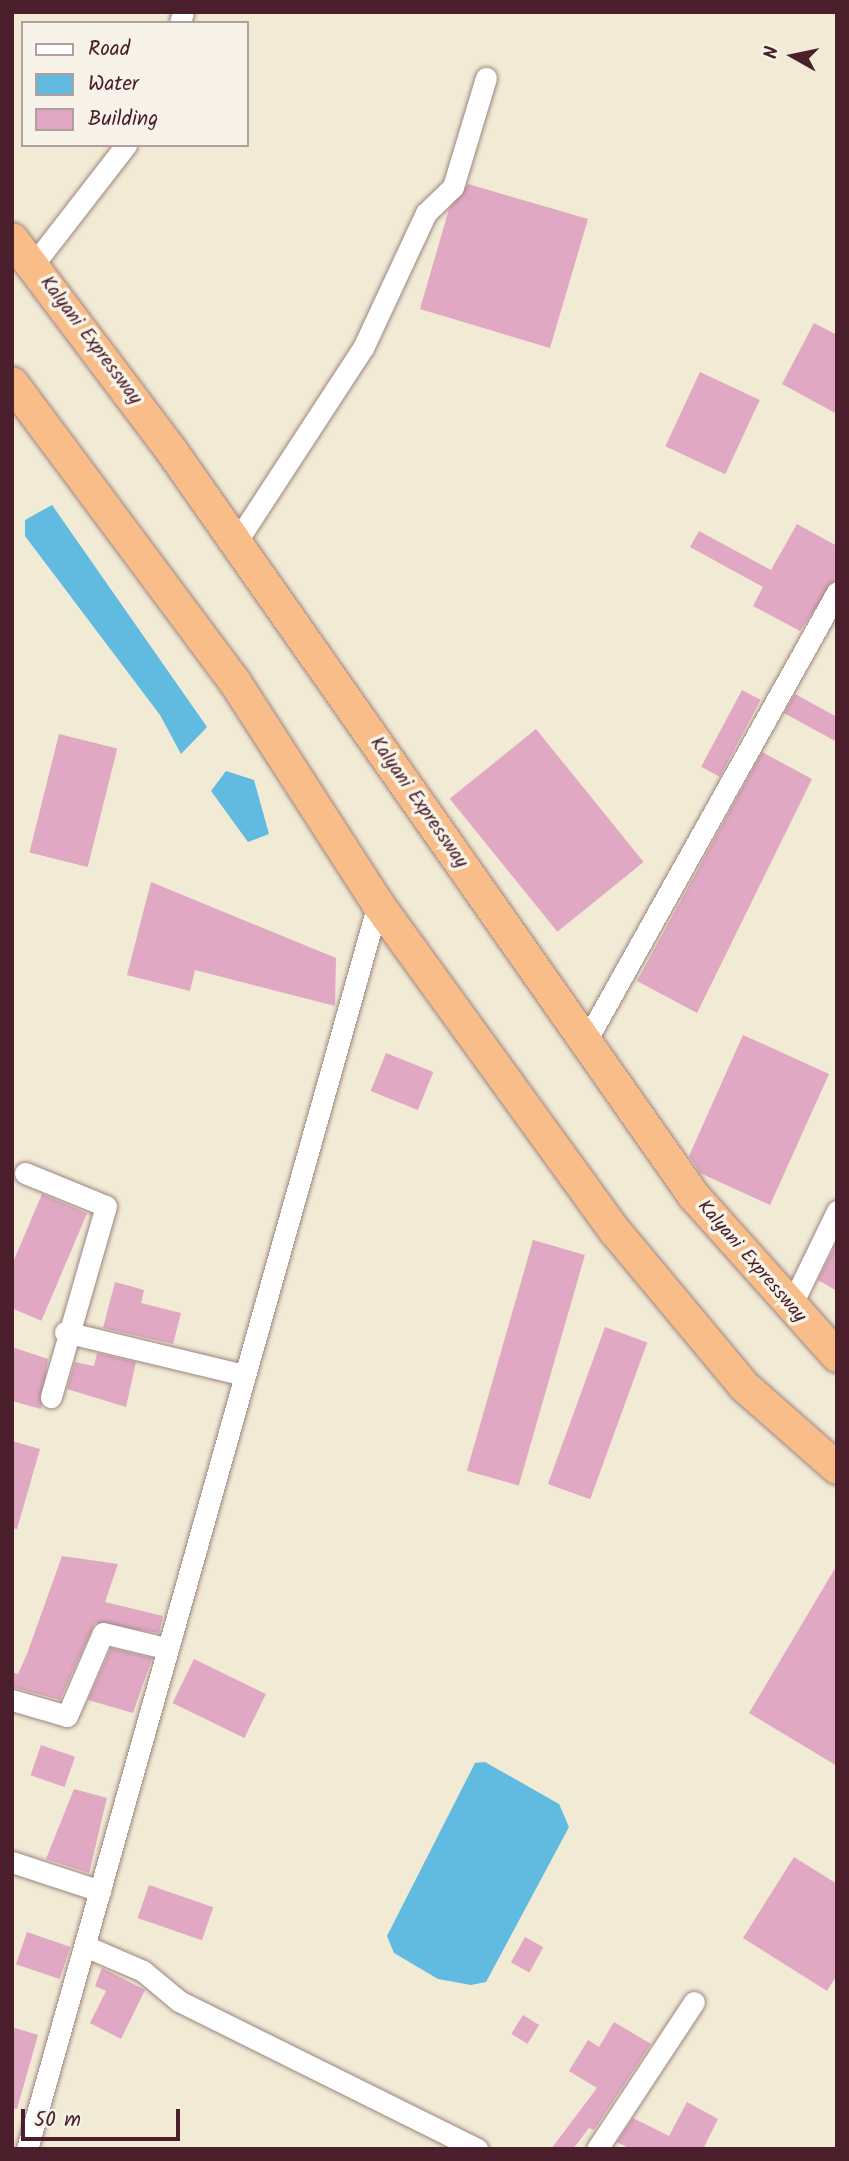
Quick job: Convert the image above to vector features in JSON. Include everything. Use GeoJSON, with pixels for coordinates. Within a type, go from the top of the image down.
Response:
{"type":"FeatureCollection","features":[{"type":"Feature","properties":{"kind":"highway","name":"Kalyani Expressway"},"geometry":{"type":"LineString","coordinates":[[12,239],[235,544],[694,1196],[790,1308],[837,1356]]}},
{"type":"Feature","properties":{"kind":"highway"},"geometry":{"type":"LineString","coordinates":[[12,383],[235,682],[378,904],[615,1231],[744,1386],[837,1468]]}},
{"type":"Feature","properties":{"kind":"street"},"geometry":{"type":"LineString","coordinates":[[235,544],[363,348],[426,212],[453,187],[486,78]]}},
{"type":"Feature","properties":{"kind":"street"},"geometry":{"type":"LineString","coordinates":[[33,265],[124,147]]}},
{"type":"Feature","properties":{"kind":"street"},"geometry":{"type":"LineString","coordinates":[[586,1041],[837,592]]}},
{"type":"Feature","properties":{"kind":"street"},"geometry":{"type":"LineString","coordinates":[[27,2149],[165,1648],[378,904]]}},
{"type":"Feature","properties":{"kind":"street"},"geometry":{"type":"LineString","coordinates":[[25,1173],[106,1206],[65,1332],[51,1397]]}},
{"type":"Feature","properties":{"kind":"street"},"geometry":{"type":"LineString","coordinates":[[790,1308],[837,1211]]}},
{"type":"Feature","properties":{"kind":"street"},"geometry":{"type":"LineString","coordinates":[[65,1332],[244,1375]]}},
{"type":"Feature","properties":{"kind":"street"},"geometry":{"type":"LineString","coordinates":[[12,1700],[67,1716],[103,1633],[165,1648]]}},
{"type":"Feature","properties":{"kind":"street"},"geometry":{"type":"LineString","coordinates":[[12,1862],[100,1891]]}},
{"type":"Feature","properties":{"kind":"street"},"geometry":{"type":"LineString","coordinates":[[85,1946],[143,1971],[179,2001],[455,2143],[477,2149]]}},
{"type":"Feature","properties":{"kind":"street"},"geometry":{"type":"LineString","coordinates":[[597,2149],[694,2001]]}},
{"type":"Feature","properties":{"kind":"water"},"geometry":{"type":"Polygon","coordinates":[[[52,505],[207,727],[181,754],[160,715],[25,536],[25,520],[52,505]]]}},
{"type":"Feature","properties":{"kind":"water"},"geometry":{"type":"Polygon","coordinates":[[[226,771],[254,780],[269,834],[248,842],[211,791],[226,771]]]}},
{"type":"Feature","properties":{"kind":"water"},"geometry":{"type":"Polygon","coordinates":[[[485,1762],[559,1804],[569,1827],[486,1982],[471,1985],[438,1979],[394,1953],[387,1936],[475,1763],[485,1762]]]}},
{"type":"Feature","properties":{"kind":"building"},"geometry":{"type":"Polygon","coordinates":[[[468,184],[588,219],[550,348],[420,309],[449,209],[468,184]]]}},
{"type":"Feature","properties":{"kind":"building"},"geometry":{"type":"Polygon","coordinates":[[[814,323],[837,335],[837,414],[782,384],[814,323]]]}},
{"type":"Feature","properties":{"kind":"building"},"geometry":{"type":"Polygon","coordinates":[[[700,372],[760,400],[725,474],[665,446],[700,372]]]}},
{"type":"Feature","properties":{"kind":"building"},"geometry":{"type":"Polygon","coordinates":[[[797,524],[837,546],[837,578],[800,631],[753,606],[763,587],[690,547],[699,531],[771,570],[797,524]]]}},
{"type":"Feature","properties":{"kind":"building"},"geometry":{"type":"Polygon","coordinates":[[[742,690],[761,700],[720,777],[701,767],[742,690]]]}},
{"type":"Feature","properties":{"kind":"building"},"geometry":{"type":"Polygon","coordinates":[[[795,694],[837,717],[837,742],[784,713],[795,694]]]}},
{"type":"Feature","properties":{"kind":"building"},"geometry":{"type":"Polygon","coordinates":[[[536,729],[644,862],[557,932],[450,799],[536,729]]]}},
{"type":"Feature","properties":{"kind":"building"},"geometry":{"type":"Polygon","coordinates":[[[59,734],[117,749],[88,867],[29,852],[59,734]]]}},
{"type":"Feature","properties":{"kind":"building"},"geometry":{"type":"Polygon","coordinates":[[[762,752],[812,779],[697,1013],[637,981],[762,752]]]}},
{"type":"Feature","properties":{"kind":"building"},"geometry":{"type":"Polygon","coordinates":[[[151,882],[336,958],[335,1006],[195,970],[190,991],[127,975],[151,882]]]}},
{"type":"Feature","properties":{"kind":"building"},"geometry":{"type":"Polygon","coordinates":[[[743,1035],[829,1074],[770,1205],[700,1173],[689,1156],[743,1035]]]}},
{"type":"Feature","properties":{"kind":"building"},"geometry":{"type":"Polygon","coordinates":[[[386,1053],[433,1072],[418,1110],[371,1091],[386,1053]]]}},
{"type":"Feature","properties":{"kind":"building"},"geometry":{"type":"Polygon","coordinates":[[[42,1194],[87,1213],[41,1321],[12,1308],[12,1265],[42,1194]]]}},
{"type":"Feature","properties":{"kind":"building"},"geometry":{"type":"Polygon","coordinates":[[[533,1240],[585,1255],[519,1486],[467,1471],[533,1240]]]}},
{"type":"Feature","properties":{"kind":"building"},"geometry":{"type":"Polygon","coordinates":[[[837,1242],[837,1291],[818,1280],[837,1242]]]}},
{"type":"Feature","properties":{"kind":"building"},"geometry":{"type":"Polygon","coordinates":[[[115,1282],[144,1290],[141,1303],[181,1313],[173,1344],[103,1328],[115,1282]]]}},
{"type":"Feature","properties":{"kind":"building"},"geometry":{"type":"Polygon","coordinates":[[[605,1327],[647,1342],[590,1499],[548,1484],[605,1327]]]}},
{"type":"Feature","properties":{"kind":"building"},"geometry":{"type":"Polygon","coordinates":[[[12,1347],[48,1359],[41,1409],[12,1401],[12,1347]]]}},
{"type":"Feature","properties":{"kind":"building"},"geometry":{"type":"Polygon","coordinates":[[[97,1353],[136,1362],[126,1407],[67,1389],[75,1362],[94,1366],[97,1353]]]}},
{"type":"Feature","properties":{"kind":"building"},"geometry":{"type":"Polygon","coordinates":[[[12,1441],[40,1449],[17,1529],[12,1528],[12,1441]]]}},
{"type":"Feature","properties":{"kind":"building"},"geometry":{"type":"Polygon","coordinates":[[[62,1556],[118,1564],[105,1602],[163,1616],[159,1633],[95,1623],[60,1700],[12,1687],[12,1672],[18,1674],[27,1654],[62,1556]]]}},
{"type":"Feature","properties":{"kind":"building"},"geometry":{"type":"Polygon","coordinates":[[[837,1565],[837,1766],[749,1713],[837,1565]]]}},
{"type":"Feature","properties":{"kind":"building"},"geometry":{"type":"Polygon","coordinates":[[[111,1648],[152,1658],[133,1713],[88,1700],[111,1648]]]}},
{"type":"Feature","properties":{"kind":"building"},"geometry":{"type":"Polygon","coordinates":[[[194,1659],[266,1694],[244,1738],[173,1703],[194,1659]]]}},
{"type":"Feature","properties":{"kind":"building"},"geometry":{"type":"Polygon","coordinates":[[[41,1745],[75,1757],[65,1787],[31,1775],[41,1745]]]}},
{"type":"Feature","properties":{"kind":"building"},"geometry":{"type":"Polygon","coordinates":[[[74,1789],[107,1798],[89,1873],[46,1859],[74,1789]]]}},
{"type":"Feature","properties":{"kind":"building"},"geometry":{"type":"Polygon","coordinates":[[[794,1857],[837,1884],[837,1975],[827,1991],[743,1938],[794,1857]]]}},
{"type":"Feature","properties":{"kind":"building"},"geometry":{"type":"Polygon","coordinates":[[[149,1885],[213,1907],[202,1940],[138,1918],[149,1885]]]}},
{"type":"Feature","properties":{"kind":"building"},"geometry":{"type":"Polygon","coordinates":[[[27,1932],[70,1947],[59,1979],[16,1964],[27,1932]]]}},
{"type":"Feature","properties":{"kind":"building"},"geometry":{"type":"Polygon","coordinates":[[[525,1937],[543,1947],[529,1973],[511,1962],[525,1937]]]}},
{"type":"Feature","properties":{"kind":"building"},"geometry":{"type":"Polygon","coordinates":[[[102,1968],[145,1990],[121,2039],[90,2023],[106,1991],[95,1986],[102,1968]]]}},
{"type":"Feature","properties":{"kind":"building"},"geometry":{"type":"Polygon","coordinates":[[[523,2015],[539,2025],[527,2044],[511,2034],[523,2015]]]}},
{"type":"Feature","properties":{"kind":"building"},"geometry":{"type":"Polygon","coordinates":[[[614,2022],[651,2044],[594,2130],[589,2128],[573,2149],[551,2149],[597,2088],[569,2071],[588,2040],[599,2047],[614,2022]]]}},
{"type":"Feature","properties":{"kind":"building"},"geometry":{"type":"Polygon","coordinates":[[[12,2027],[38,2035],[17,2109],[12,2108],[12,2027]]]}},
{"type":"Feature","properties":{"kind":"building"},"geometry":{"type":"Polygon","coordinates":[[[687,2102],[718,2119],[703,2149],[630,2149],[617,2142],[633,2118],[669,2136],[687,2102]]]}}]}
